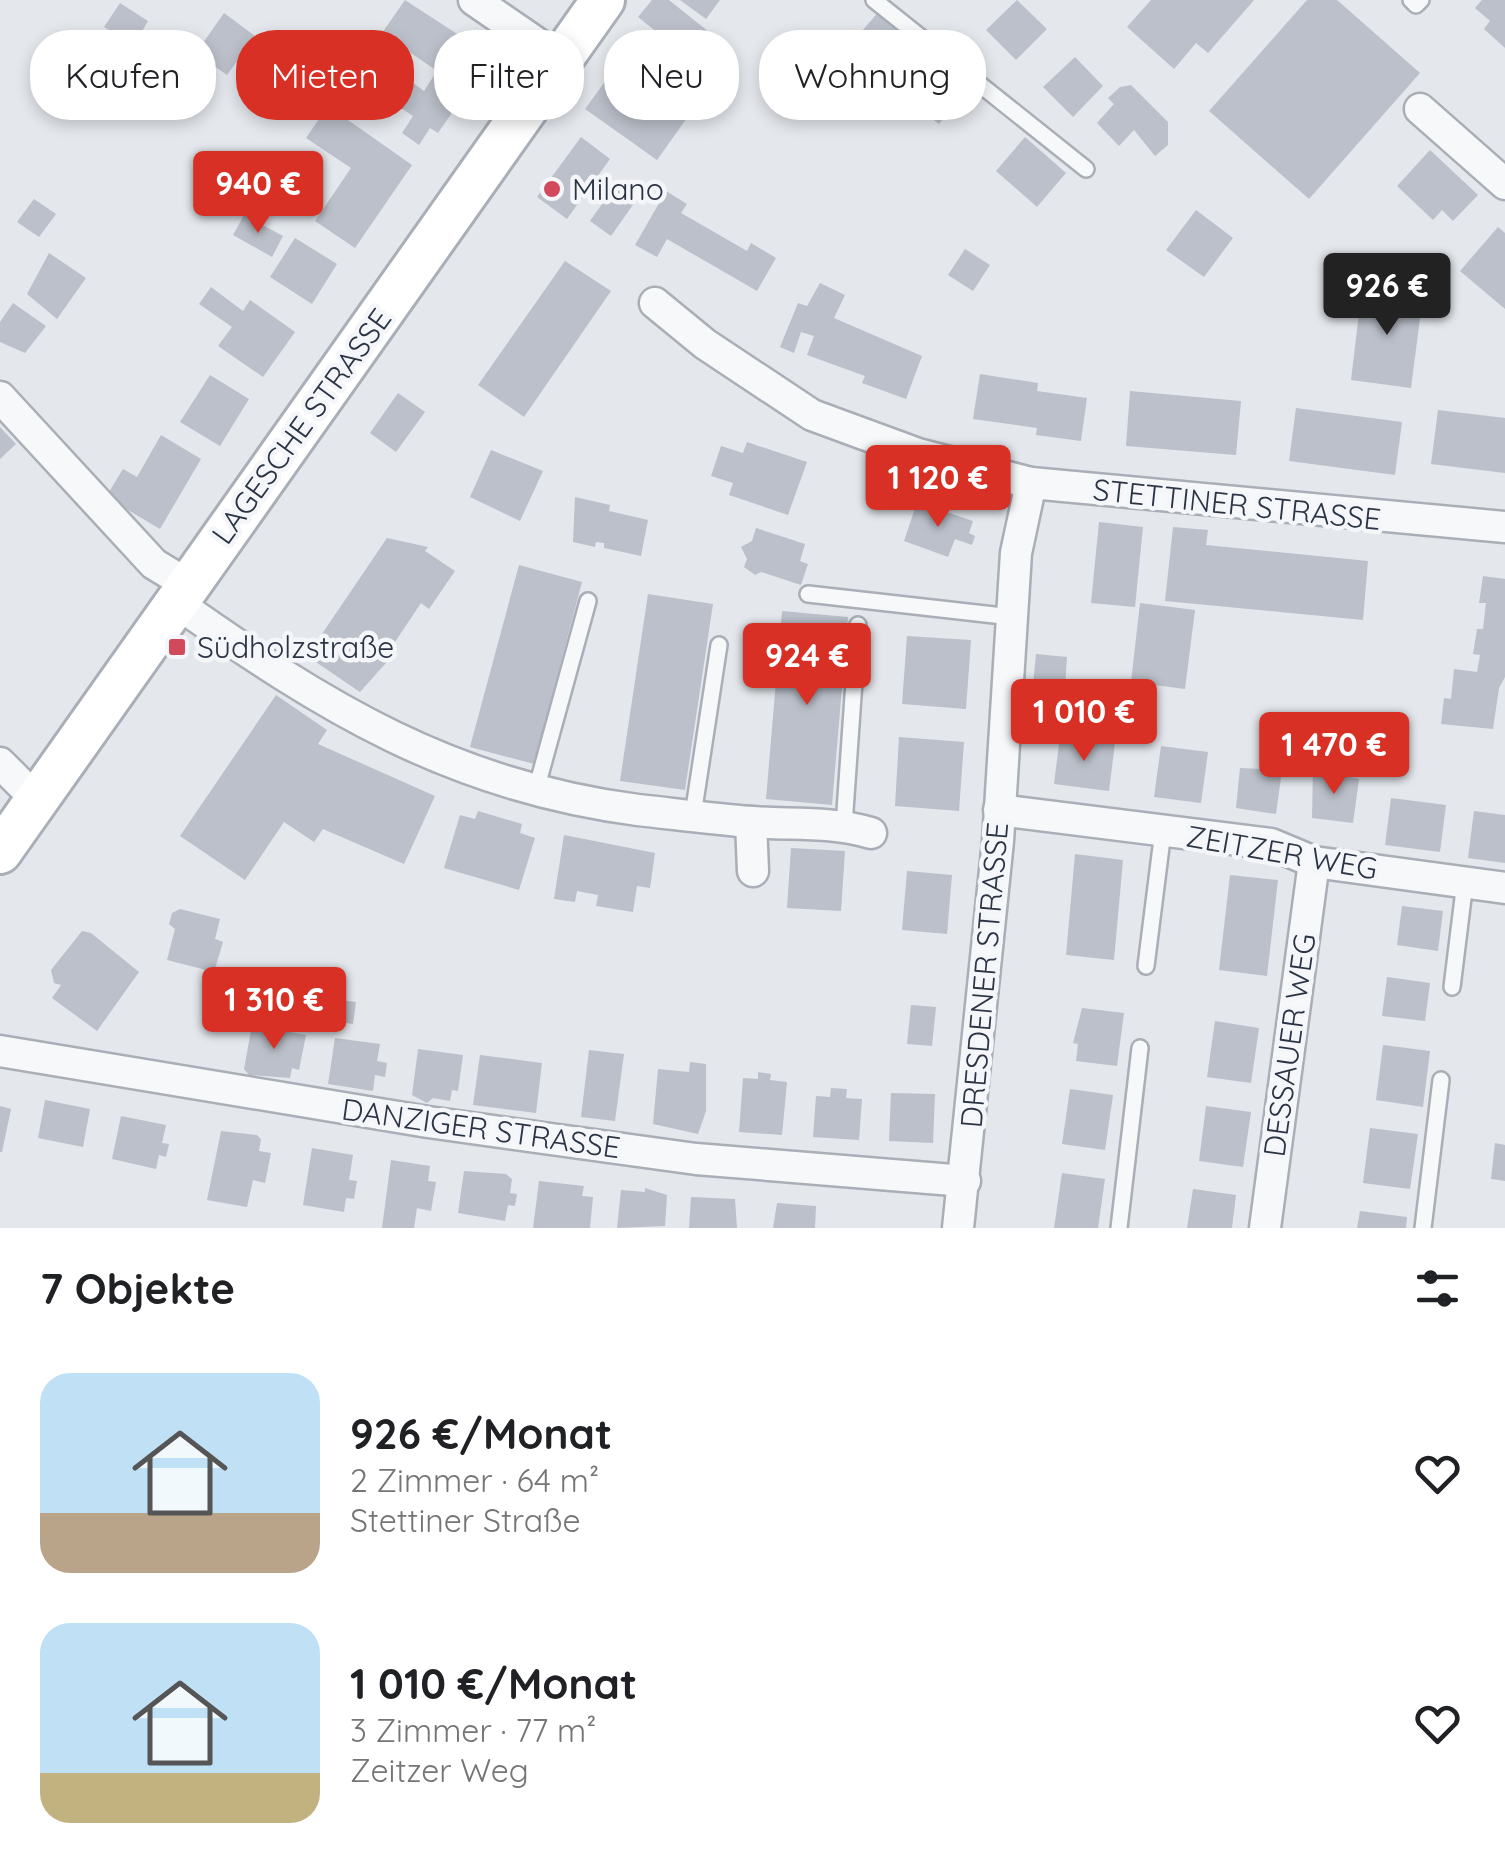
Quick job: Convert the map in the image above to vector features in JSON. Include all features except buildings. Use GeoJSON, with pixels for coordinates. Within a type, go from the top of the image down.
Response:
{"type":"FeatureCollection","features":[{"type":"Feature","properties":{"kind":"street"},"geometry":{"type":"LineString","coordinates":[[474,0],[518,30]]}},
{"type":"Feature","properties":{"kind":"street","name":"LAGESCHE STRASSE"},"geometry":{"type":"LineString","coordinates":[[581,30],[603,0]]}},
{"type":"Feature","properties":{"kind":"street"},"geometry":{"type":"LineString","coordinates":[[1420,109],[1505,184]]}},
{"type":"Feature","properties":{"kind":"street","name":"LAGESCHE STRASSE"},"geometry":{"type":"LineString","coordinates":[[0,852],[517,120]]}},
{"type":"Feature","properties":{"kind":"street","name":"STETTINER STRASSE"},"geometry":{"type":"LineString","coordinates":[[655,303],[705,344],[812,414],[918,454],[1031,484],[1505,527]]}},
{"type":"Feature","properties":{"kind":"street"},"geometry":{"type":"LineString","coordinates":[[0,397],[181,592],[262,663],[371,728],[453,765],[536,790],[693,815],[858,829]]}},
{"type":"Feature","properties":{"kind":"street","name":"DRESDENER STRASSE"},"geometry":{"type":"LineString","coordinates":[[958,1228],[999,810],[1016,553],[1031,484]]}},
{"type":"Feature","properties":{"kind":"street"},"geometry":{"type":"LineString","coordinates":[[0,763],[36,799]]}},
{"type":"Feature","properties":{"kind":"street","name":"ZEITZER WEG"},"geometry":{"type":"LineString","coordinates":[[999,810],[1271,844],[1314,862],[1505,888]]}},
{"type":"Feature","properties":{"kind":"street"},"geometry":{"type":"LineString","coordinates":[[751,822],[752,871]]}},
{"type":"Feature","properties":{"kind":"street","name":"DESSAUER WEG"},"geometry":{"type":"LineString","coordinates":[[1265,1228],[1314,862]]}},
{"type":"Feature","properties":{"kind":"street","name":"DANZIGER STRASSE"},"geometry":{"type":"LineString","coordinates":[[0,1052],[428,1122],[677,1156],[965,1180]]}},
{"type":"Feature","properties":{"kind":"lane"},"geometry":{"type":"LineString","coordinates":[[874,0],[1086,168]]}},
{"type":"Feature","properties":{"kind":"lane"},"geometry":{"type":"LineString","coordinates":[[1411,0],[1416,5],[1421,0]]}},
{"type":"Feature","properties":{"kind":"lane"},"geometry":{"type":"LineString","coordinates":[[808,594],[1012,617]]}},
{"type":"Feature","properties":{"kind":"lane"},"geometry":{"type":"LineString","coordinates":[[536,790],[588,601]]}},
{"type":"Feature","properties":{"kind":"lane"},"geometry":{"type":"LineString","coordinates":[[858,624],[858,829]]}},
{"type":"Feature","properties":{"kind":"lane"},"geometry":{"type":"LineString","coordinates":[[693,815],[719,645]]}},
{"type":"Feature","properties":{"kind":"lane"},"geometry":{"type":"LineString","coordinates":[[1146,966],[1163,831]]}},
{"type":"Feature","properties":{"kind":"lane"},"geometry":{"type":"LineString","coordinates":[[1452,987],[1466,882]]}},
{"type":"Feature","properties":{"kind":"lane"},"geometry":{"type":"LineString","coordinates":[[1118,1228],[1140,1048]]}},
{"type":"Feature","properties":{"kind":"lane"},"geometry":{"type":"LineString","coordinates":[[1424,1228],[1441,1080]]}},
{"type":"Feature","properties":{"kind":"place","name":"Milano"},"geometry":{"type":"Point","coordinates":[552,189]}},
{"type":"Feature","properties":{"kind":"place","name":"Südholzstraße"},"geometry":{"type":"Point","coordinates":[177,647]}}]}
